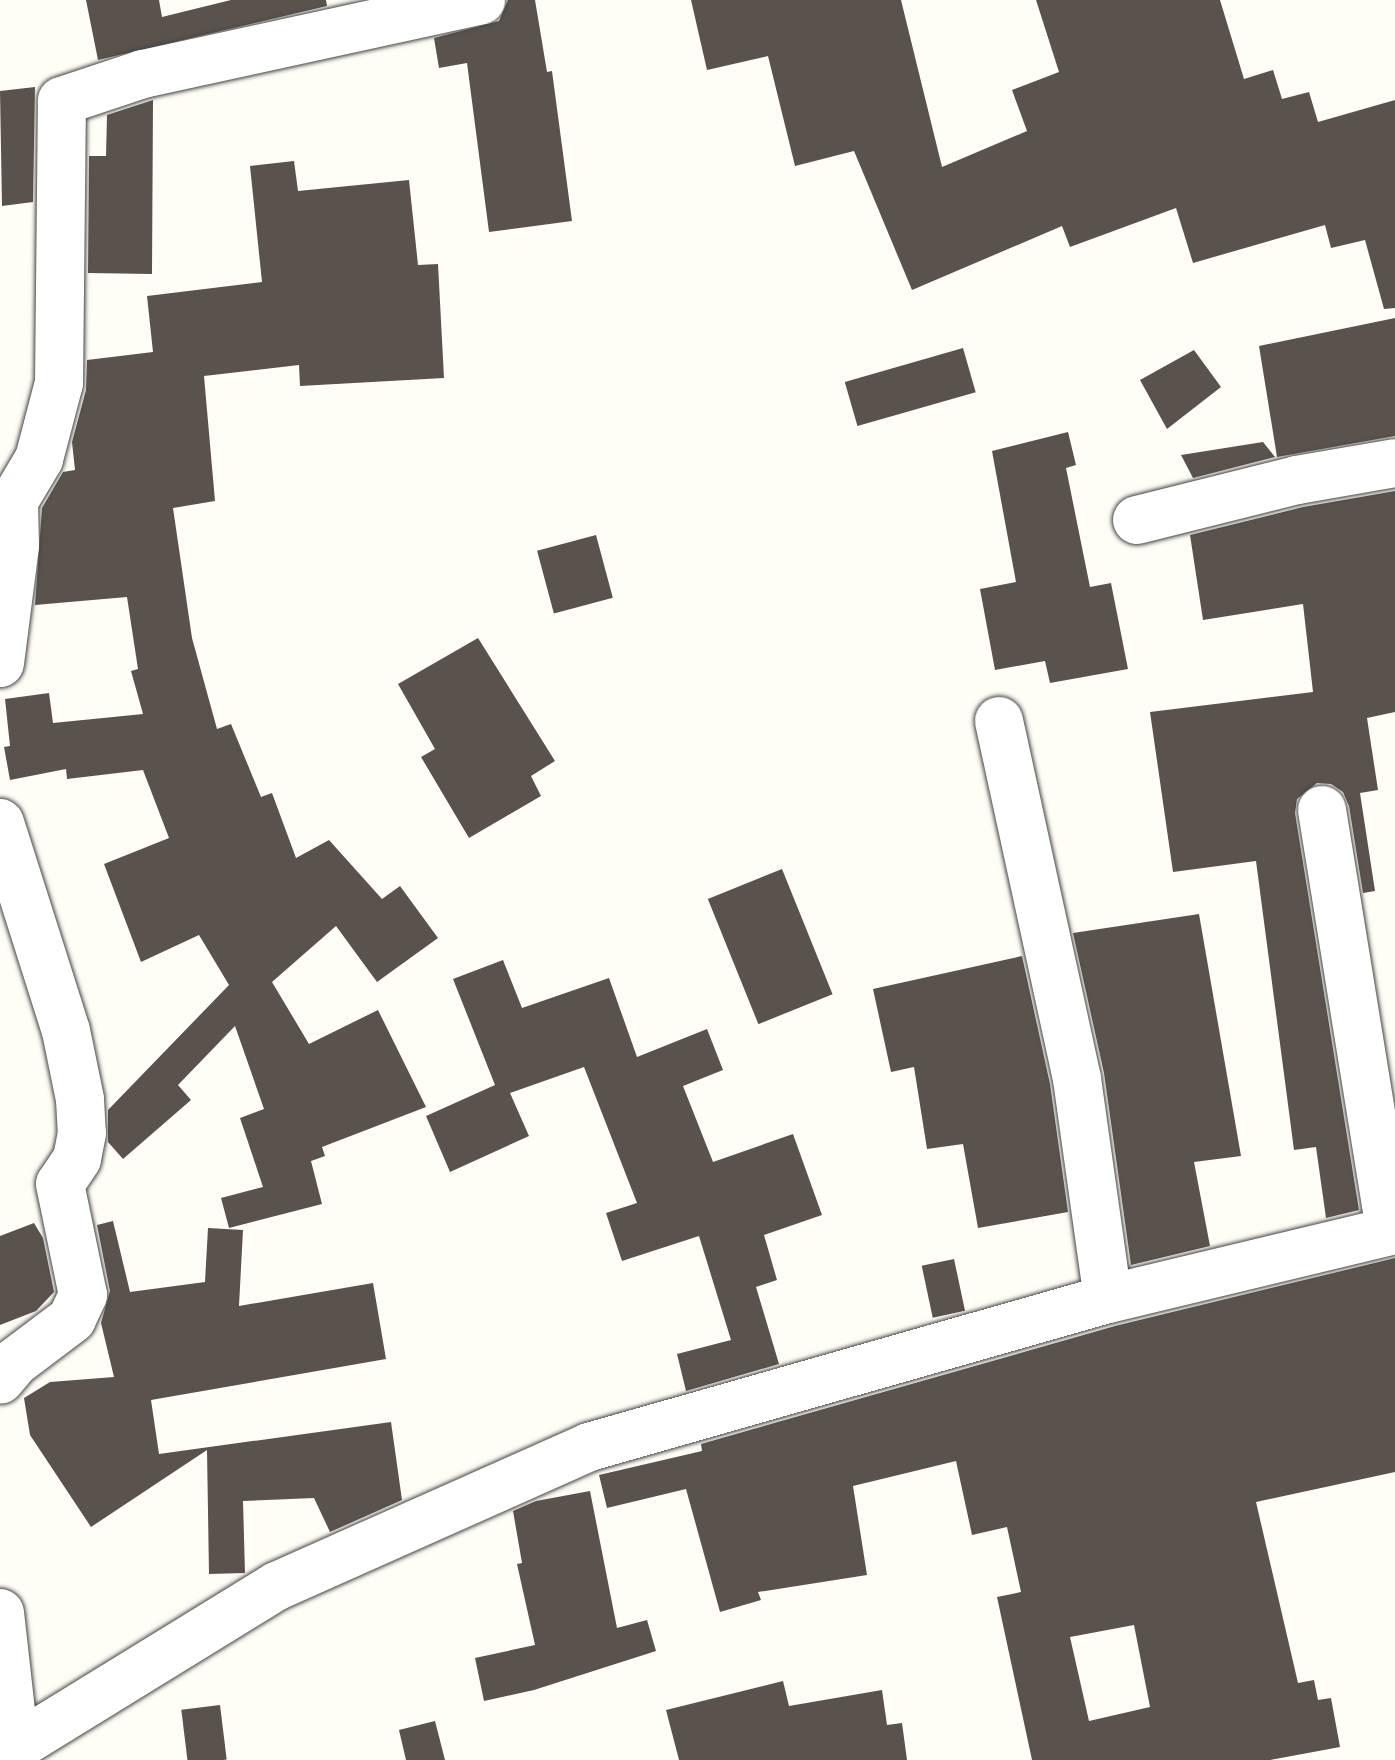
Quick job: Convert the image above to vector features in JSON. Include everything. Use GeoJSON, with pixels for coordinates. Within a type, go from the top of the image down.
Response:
{"type":"FeatureCollection","features":[{"type":"Feature","properties":{"kind":"street"},"geometry":{"type":"LineString","coordinates":[[0,663],[15,546],[14,500],[39,459],[59,382],[62,101],[144,74],[481,0]]}},
{"type":"Feature","properties":{"kind":"street"},"geometry":{"type":"LineString","coordinates":[[1137,520],[1297,480],[1395,463]]}},
{"type":"Feature","properties":{"kind":"street"},"geometry":{"type":"LineString","coordinates":[[999,721],[1034,900],[1077,1078],[1108,1299]]}},
{"type":"Feature","properties":{"kind":"street"},"geometry":{"type":"LineString","coordinates":[[0,1614],[10,1754],[277,1586],[589,1447],[1108,1299],[1393,1231],[1322,810]]}},
{"type":"Feature","properties":{"kind":"street"},"geometry":{"type":"LineString","coordinates":[[0,823],[66,1031],[80,1100],[82,1132],[78,1159],[60,1184],[83,1294],[72,1319],[15,1362],[0,1380]]}},
{"type":"Feature","properties":{"kind":"building"},"geometry":{"type":"Polygon","coordinates":[[[86,0],[159,0],[162,17],[231,0],[326,0],[327,6],[98,60],[86,0]]]}},
{"type":"Feature","properties":{"kind":"building"},"geometry":{"type":"Polygon","coordinates":[[[508,0],[535,0],[547,72],[552,71],[572,221],[489,232],[467,63],[439,68],[434,38],[499,21],[508,0]]]}},
{"type":"Feature","properties":{"kind":"building"},"geometry":{"type":"Polygon","coordinates":[[[691,0],[901,0],[942,167],[1027,131],[1012,90],[1059,72],[1036,0],[1220,0],[1244,79],[1273,70],[1282,99],[1309,92],[1318,122],[1395,100],[1395,308],[1384,309],[1365,240],[1331,248],[1325,225],[1193,263],[1176,208],[1070,247],[1062,226],[912,290],[854,151],[795,166],[768,56],[707,70],[691,0]]]}},
{"type":"Feature","properties":{"kind":"building"},"geometry":{"type":"Polygon","coordinates":[[[35,87],[33,202],[2,206],[0,91],[35,87]]]}},
{"type":"Feature","properties":{"kind":"building"},"geometry":{"type":"Polygon","coordinates":[[[153,100],[152,274],[88,273],[89,156],[106,156],[107,115],[153,100]]]}},
{"type":"Feature","properties":{"kind":"building"},"geometry":{"type":"Polygon","coordinates":[[[294,161],[298,191],[409,180],[418,265],[438,264],[444,378],[300,386],[299,365],[204,376],[215,501],[173,508],[192,638],[217,729],[231,724],[261,797],[272,793],[296,858],[329,840],[382,899],[400,886],[438,938],[377,982],[336,926],[272,982],[309,1044],[378,1010],[426,1107],[322,1147],[325,1156],[311,1161],[322,1204],[229,1228],[221,1198],[263,1187],[240,1118],[264,1109],[235,1026],[178,1085],[191,1100],[123,1159],[108,1142],[108,1110],[229,985],[199,935],[141,962],[104,864],[169,838],[143,770],[67,779],[66,769],[10,780],[4,747],[10,746],[5,699],[49,693],[53,723],[143,714],[131,671],[138,669],[127,597],[35,605],[42,508],[63,472],[75,470],[72,442],[86,390],[87,360],[153,352],[147,296],[262,282],[250,166],[294,161]]]}},
{"type":"Feature","properties":{"kind":"building"},"geometry":{"type":"Polygon","coordinates":[[[1395,318],[1395,436],[1277,457],[1259,346],[1395,318]]]}},
{"type":"Feature","properties":{"kind":"building"},"geometry":{"type":"Polygon","coordinates":[[[963,348],[976,392],[857,426],[845,382],[963,348]]]}},
{"type":"Feature","properties":{"kind":"building"},"geometry":{"type":"Polygon","coordinates":[[[1194,350],[1221,387],[1167,429],[1140,380],[1194,350]]]}},
{"type":"Feature","properties":{"kind":"building"},"geometry":{"type":"Polygon","coordinates":[[[1068,432],[1076,465],[1066,468],[1090,587],[1111,583],[1128,669],[1050,683],[1045,661],[995,670],[980,589],[1016,582],[992,451],[1068,432]]]}},
{"type":"Feature","properties":{"kind":"building"},"geometry":{"type":"Polygon","coordinates":[[[1263,442],[1275,457],[1193,478],[1181,455],[1263,442]]]}},
{"type":"Feature","properties":{"kind":"building"},"geometry":{"type":"Polygon","coordinates":[[[1395,491],[1395,712],[1367,718],[1378,790],[1360,793],[1375,891],[1363,893],[1349,806],[1343,792],[1331,784],[1317,783],[1297,799],[1295,813],[1359,1210],[1326,1218],[1316,1147],[1294,1150],[1256,861],[1173,872],[1150,712],[1313,692],[1303,604],[1203,620],[1190,535],[1303,507],[1395,491]]]}},
{"type":"Feature","properties":{"kind":"building"},"geometry":{"type":"Polygon","coordinates":[[[596,535],[613,598],[554,614],[537,551],[596,535]]]}},
{"type":"Feature","properties":{"kind":"building"},"geometry":{"type":"Polygon","coordinates":[[[478,638],[555,761],[531,776],[541,796],[469,838],[421,757],[435,749],[398,684],[478,638]]]}},
{"type":"Feature","properties":{"kind":"building"},"geometry":{"type":"Polygon","coordinates":[[[782,869],[833,994],[758,1024],[708,899],[782,869]]]}},
{"type":"Feature","properties":{"kind":"building"},"geometry":{"type":"Polygon","coordinates":[[[1199,914],[1241,1156],[1194,1162],[1210,1246],[1131,1265],[1104,1073],[1073,933],[1199,914]]]}},
{"type":"Feature","properties":{"kind":"building"},"geometry":{"type":"Polygon","coordinates":[[[1022,956],[1050,1084],[1068,1212],[978,1228],[963,1144],[927,1149],[914,1067],[891,1072],[873,989],[1022,956]]]}},
{"type":"Feature","properties":{"kind":"building"},"geometry":{"type":"Polygon","coordinates":[[[503,960],[522,1008],[609,978],[637,1057],[707,1029],[723,1070],[683,1086],[713,1162],[793,1134],[822,1215],[764,1235],[777,1280],[756,1287],[779,1364],[686,1391],[677,1354],[731,1340],[699,1236],[622,1261],[606,1213],[637,1203],[584,1067],[510,1093],[529,1136],[450,1172],[426,1116],[495,1085],[453,979],[503,960]]]}},
{"type":"Feature","properties":{"kind":"building"},"geometry":{"type":"Polygon","coordinates":[[[113,1221],[130,1292],[205,1282],[208,1228],[243,1230],[239,1306],[373,1283],[386,1359],[151,1400],[159,1454],[391,1422],[402,1500],[330,1532],[314,1498],[243,1501],[245,1573],[209,1574],[207,1450],[91,1527],[30,1435],[24,1398],[50,1382],[114,1377],[101,1323],[110,1291],[97,1225],[113,1221]]]}},
{"type":"Feature","properties":{"kind":"building"},"geometry":{"type":"Polygon","coordinates":[[[34,1223],[43,1238],[54,1292],[36,1311],[0,1325],[0,1236],[34,1223]]]}},
{"type":"Feature","properties":{"kind":"building"},"geometry":{"type":"Polygon","coordinates":[[[1395,1258],[1395,1472],[1256,1502],[1298,1683],[1314,1680],[1318,1700],[1331,1698],[1340,1747],[1270,1760],[1032,1760],[997,1597],[1021,1592],[1007,1527],[972,1535],[956,1461],[853,1486],[867,1575],[758,1592],[761,1600],[720,1612],[686,1489],[607,1508],[599,1475],[702,1451],[701,1444],[1115,1326],[1395,1258]],[[1134,1625],[1070,1637],[1089,1721],[1150,1707],[1134,1625]]]}},
{"type":"Feature","properties":{"kind":"building"},"geometry":{"type":"Polygon","coordinates":[[[954,1259],[965,1311],[933,1318],[922,1266],[954,1259]]]}},
{"type":"Feature","properties":{"kind":"building"},"geometry":{"type":"Polygon","coordinates":[[[590,1491],[617,1628],[647,1620],[656,1651],[534,1690],[484,1701],[475,1658],[535,1645],[517,1564],[522,1563],[513,1511],[536,1501],[590,1491]]]}},
{"type":"Feature","properties":{"kind":"building"},"geometry":{"type":"Polygon","coordinates":[[[783,1681],[789,1706],[882,1690],[887,1725],[902,1723],[907,1760],[679,1760],[666,1710],[783,1681]]]}},
{"type":"Feature","properties":{"kind":"building"},"geometry":{"type":"Polygon","coordinates":[[[220,1705],[227,1760],[187,1760],[181,1710],[220,1705]]]}},
{"type":"Feature","properties":{"kind":"building"},"geometry":{"type":"Polygon","coordinates":[[[435,1721],[445,1760],[406,1760],[399,1730],[435,1721]]]}}]}
